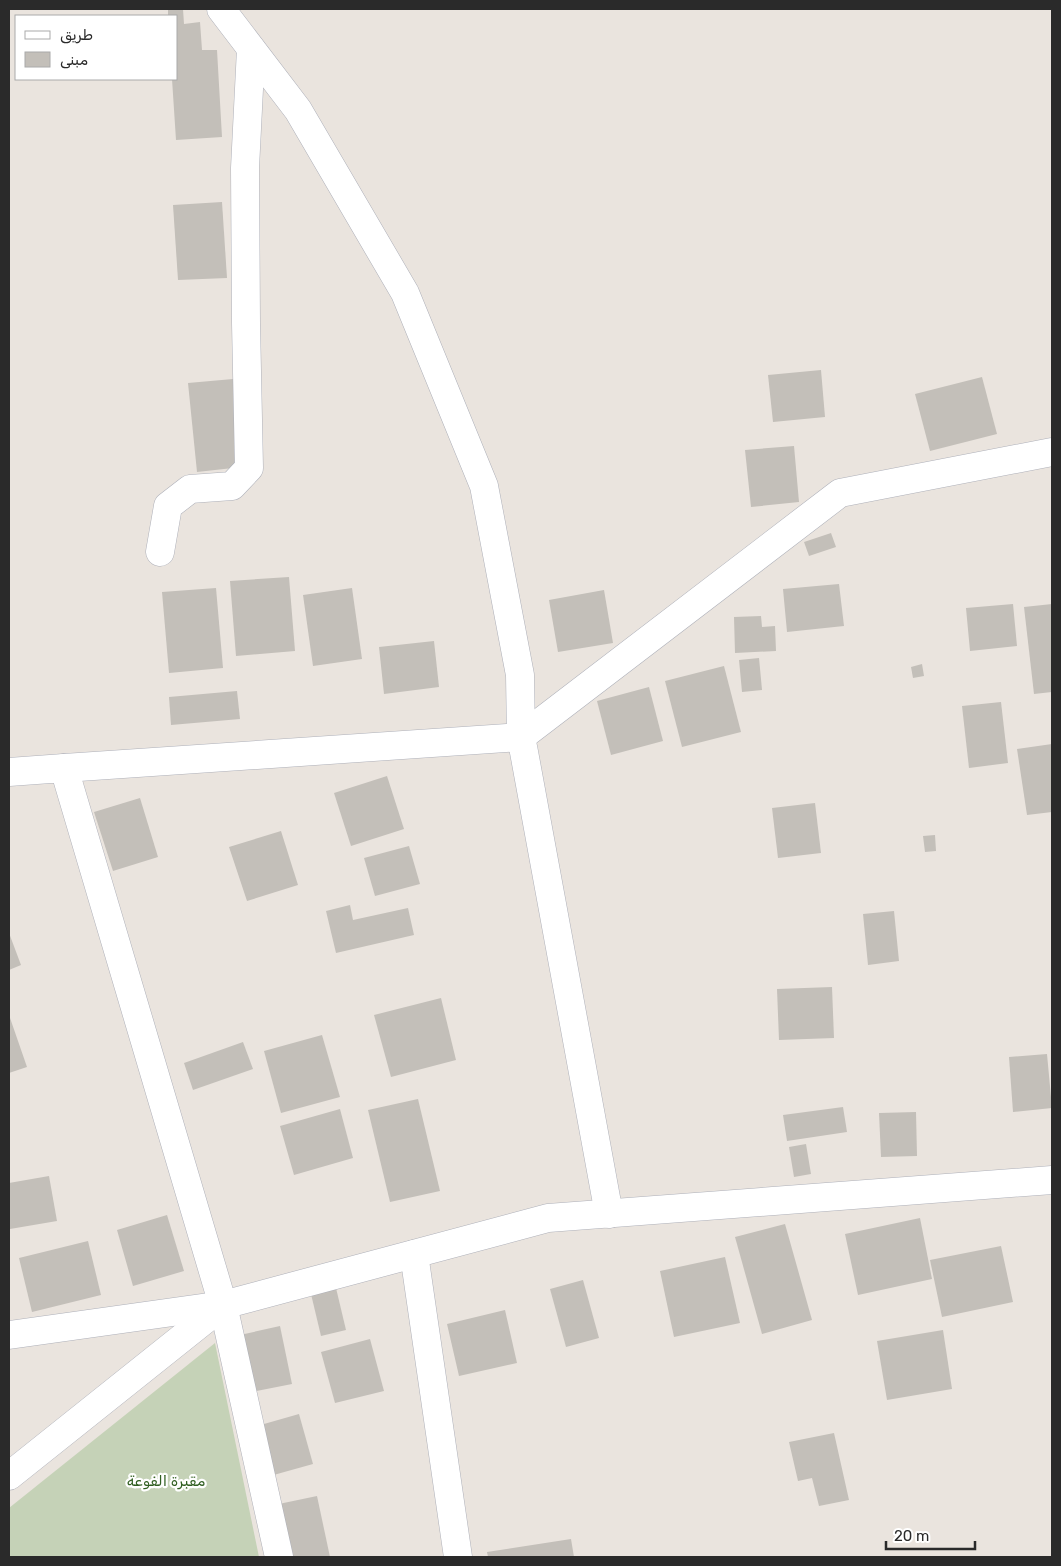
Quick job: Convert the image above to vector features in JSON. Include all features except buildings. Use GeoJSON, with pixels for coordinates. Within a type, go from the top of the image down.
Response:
{"type":"FeatureCollection","features":[{"type":"Feature","properties":{"kind":"street"},"geometry":{"type":"LineString","coordinates":[[221,9],[298,110],[405,292],[484,486],[520,675],[521,737],[609,1214]]}},
{"type":"Feature","properties":{"kind":"street"},"geometry":{"type":"LineString","coordinates":[[160,552],[168,506],[190,489],[232,486],[249,468],[245,168],[251,49]]}},
{"type":"Feature","properties":{"kind":"street"},"geometry":{"type":"LineString","coordinates":[[9,772],[521,737],[840,492],[1052,452]]}},
{"type":"Feature","properties":{"kind":"street"},"geometry":{"type":"LineString","coordinates":[[64,768],[223,1305],[279,1557]]}},
{"type":"Feature","properties":{"kind":"street"},"geometry":{"type":"LineString","coordinates":[[9,1335],[223,1305],[548,1218],[1052,1180]]}},
{"type":"Feature","properties":{"kind":"street"},"geometry":{"type":"LineString","coordinates":[[414,1254],[458,1557]]}},
{"type":"Feature","properties":{"kind":"street"},"geometry":{"type":"LineString","coordinates":[[9,1476],[223,1305]]}},
{"type":"Feature","properties":{"kind":"green space","name":"مقبرة الفوعة"},"geometry":{"type":"Polygon","coordinates":[[[215,1343],[259,1557],[9,1557],[9,1508],[215,1343]]]}}]}
